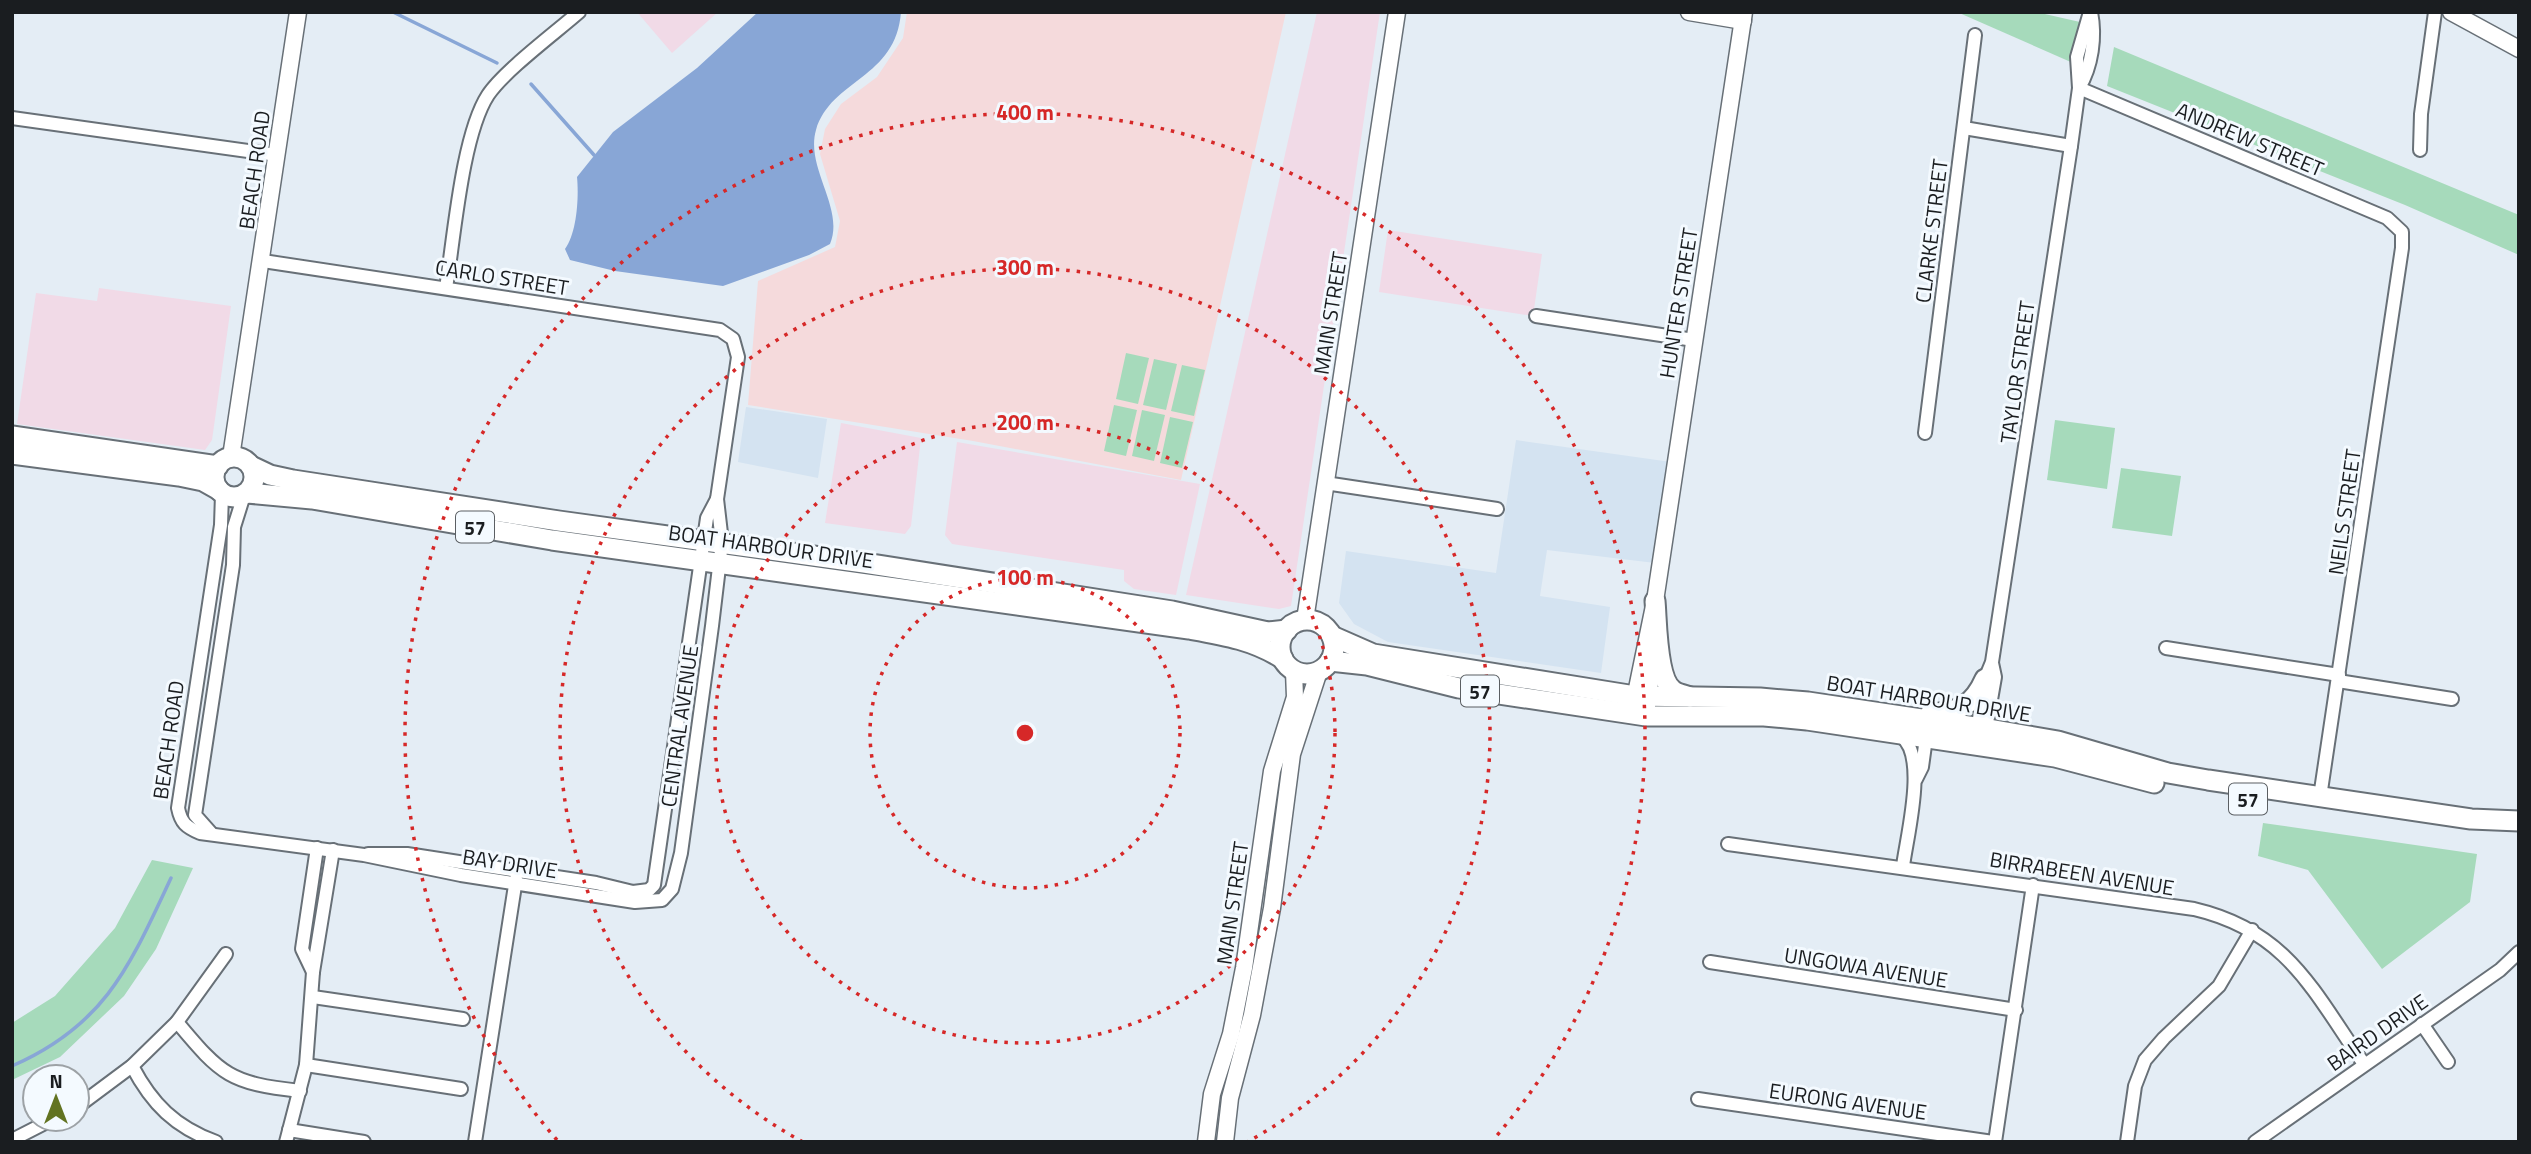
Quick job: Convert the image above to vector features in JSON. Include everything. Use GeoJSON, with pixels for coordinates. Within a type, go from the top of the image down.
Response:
{"type":"FeatureCollection","features":[{"type":"Feature","properties":{"kind":"main road","name":"57"},"geometry":{"type":"LineString","coordinates":[[12,436],[225,462],[239,458],[251,466]]}},
{"type":"Feature","properties":{"kind":"main road","name":"57"},"geometry":{"type":"LineString","coordinates":[[12,454],[179,476],[203,481],[233,498],[246,494]]}},
{"type":"Feature","properties":{"kind":"main road"},"geometry":{"type":"LineString","coordinates":[[221,492],[214,474],[225,462]]}},
{"type":"Feature","properties":{"kind":"main road"},"geometry":{"type":"LineString","coordinates":[[246,494],[255,480],[251,466]]}},
{"type":"Feature","properties":{"kind":"main road","name":"BOAT HARBOUR DRIVE"},"geometry":{"type":"LineString","coordinates":[[251,466],[271,475],[293,480],[960,596],[1208,633],[1263,646],[1289,665]]}},
{"type":"Feature","properties":{"kind":"main road","name":"BOAT HARBOUR DRIVE"},"geometry":{"type":"LineString","coordinates":[[246,494],[312,499],[552,540],[886,567],[1172,611],[1268,632],[1287,630]]}},
{"type":"Feature","properties":{"kind":"main road"},"geometry":{"type":"LineString","coordinates":[[886,567],[908,577],[946,584],[960,596]]}},
{"type":"Feature","properties":{"kind":"main road"},"geometry":{"type":"LineString","coordinates":[[1655,601],[1660,656],[1668,684],[1674,691],[1694,698]]}},
{"type":"Feature","properties":{"kind":"main road"},"geometry":{"type":"LineString","coordinates":[[1289,665],[1281,644],[1287,630],[1305,620]]}},
{"type":"Feature","properties":{"kind":"main road","name":"57"},"geometry":{"type":"LineString","coordinates":[[1305,620],[1321,624],[1332,636]]}},
{"type":"Feature","properties":{"kind":"main road"},"geometry":{"type":"LineString","coordinates":[[1325,666],[1334,644],[1332,636]]}},
{"type":"Feature","properties":{"kind":"main road","name":"BOAT HARBOUR DRIVE"},"geometry":{"type":"LineString","coordinates":[[1332,636],[1373,654],[1640,706],[1694,698],[1760,698],[1845,708],[1897,725],[1926,738],[1981,734],[2056,757],[2206,793],[2453,830],[2519,833]]}},
{"type":"Feature","properties":{"kind":"main road","name":"57"},"geometry":{"type":"LineString","coordinates":[[1289,665],[1302,674],[1325,666]]}},
{"type":"Feature","properties":{"kind":"main road","name":"BOAT HARBOUR DRIVE"},"geometry":{"type":"LineString","coordinates":[[1325,666],[1367,665],[1459,688],[2058,741],[2168,773],[2471,819],[2519,821]]}},
{"type":"Feature","properties":{"kind":"main road"},"geometry":{"type":"LineString","coordinates":[[1897,725],[1961,710],[1977,697],[1989,671]]}},
{"type":"Feature","properties":{"kind":"main road"},"geometry":{"type":"LineString","coordinates":[[1845,708],[1875,719],[1915,727],[1926,738]]}},
{"type":"Feature","properties":{"kind":"street","name":"BEACH ROAD"},"geometry":{"type":"LineString","coordinates":[[225,462],[262,261],[298,12]]}},
{"type":"Feature","properties":{"kind":"street"},"geometry":{"type":"LineString","coordinates":[[446,288],[471,137],[481,107],[500,81],[579,12]]}},
{"type":"Feature","properties":{"kind":"street","name":"MAIN STREET"},"geometry":{"type":"LineString","coordinates":[[1305,620],[1396,12]]}},
{"type":"Feature","properties":{"kind":"street"},"geometry":{"type":"LineString","coordinates":[[1689,12],[1743,17]]}},
{"type":"Feature","properties":{"kind":"street","name":"TAYLOR STREET"},"geometry":{"type":"LineString","coordinates":[[1981,734],[2071,145],[2079,88],[2077,57],[2090,12]]}},
{"type":"Feature","properties":{"kind":"street"},"geometry":{"type":"LineString","coordinates":[[2420,150],[2421,114],[2435,12]]}},
{"type":"Feature","properties":{"kind":"street"},"geometry":{"type":"LineString","coordinates":[[2451,12],[2519,49]]}},
{"type":"Feature","properties":{"kind":"street","name":"HUNTER STREET"},"geometry":{"type":"LineString","coordinates":[[1640,706],[1743,17]]}},
{"type":"Feature","properties":{"kind":"street","name":"CLARKE STREET"},"geometry":{"type":"LineString","coordinates":[[1925,433],[1975,34]]}},
{"type":"Feature","properties":{"kind":"street","name":"ANDREW STREET"},"geometry":{"type":"LineString","coordinates":[[2079,88],[2388,218],[2402,232]]}},
{"type":"Feature","properties":{"kind":"street"},"geometry":{"type":"LineString","coordinates":[[12,118],[276,155]]}},
{"type":"Feature","properties":{"kind":"street"},"geometry":{"type":"LineString","coordinates":[[1964,128],[2071,145]]}},
{"type":"Feature","properties":{"kind":"street","name":"NEILS STREET"},"geometry":{"type":"LineString","coordinates":[[2320,797],[2402,232]]}},
{"type":"Feature","properties":{"kind":"street","name":"CARLO STREET"},"geometry":{"type":"LineString","coordinates":[[262,261],[720,330],[733,339],[738,357],[717,499],[713,551]]}},
{"type":"Feature","properties":{"kind":"street"},"geometry":{"type":"LineString","coordinates":[[1536,316],[1694,340]]}},
{"type":"Feature","properties":{"kind":"street"},"geometry":{"type":"LineString","coordinates":[[1325,483],[1497,509]]}},
{"type":"Feature","properties":{"kind":"street","name":"BEACH ROAD"},"geometry":{"type":"LineString","coordinates":[[211,833],[187,828],[180,819],[178,807],[221,526],[221,492]]}},
{"type":"Feature","properties":{"kind":"street","name":"BEACH ROAD"},"geometry":{"type":"LineString","coordinates":[[211,833],[195,815],[231,576],[234,527],[246,494]]}},
{"type":"Feature","properties":{"kind":"street","name":"CENTRAL AVENUE"},"geometry":{"type":"LineString","coordinates":[[713,551],[675,881],[673,889],[662,900],[651,896],[660,862],[676,728],[713,551]]}},
{"type":"Feature","properties":{"kind":"street"},"geometry":{"type":"LineString","coordinates":[[213,574],[231,576]]}},
{"type":"Feature","properties":{"kind":"street"},"geometry":{"type":"LineString","coordinates":[[2166,648],[2452,699]]}},
{"type":"Feature","properties":{"kind":"street","name":"MAIN STREET"},"geometry":{"type":"LineString","coordinates":[[1206,1142],[1212,1094],[1231,1034],[1244,968],[1272,771],[1295,696],[1289,665]]}},
{"type":"Feature","properties":{"kind":"street","name":"MAIN STREET"},"geometry":{"type":"LineString","coordinates":[[1225,1142],[1230,1098],[1252,1015],[1272,908],[1292,754],[1310,692],[1325,666]]}},
{"type":"Feature","properties":{"kind":"street","name":"TAYLOR STREET"},"geometry":{"type":"LineString","coordinates":[[1981,734],[1995,677],[1989,671]]}},
{"type":"Feature","properties":{"kind":"street"},"geometry":{"type":"LineString","coordinates":[[1897,725],[1912,748],[1916,780],[1903,866]]}},
{"type":"Feature","properties":{"kind":"street"},"geometry":{"type":"LineString","coordinates":[[1916,780],[1922,767],[1926,738]]}},
{"type":"Feature","properties":{"kind":"street","name":"BAY DRIVE"},"geometry":{"type":"LineString","coordinates":[[211,833],[364,855],[384,862],[651,896]]}},
{"type":"Feature","properties":{"kind":"street","name":"BIRRABEEN AVENUE"},"geometry":{"type":"LineString","coordinates":[[1728,844],[2033,885],[2193,909],[2227,918],[2252,930],[2294,965],[2364,1065]]}},
{"type":"Feature","properties":{"kind":"street"},"geometry":{"type":"LineString","coordinates":[[313,972],[302,949],[317,848]]}},
{"type":"Feature","properties":{"kind":"street"},"geometry":{"type":"LineString","coordinates":[[333,850],[313,972],[306,1065],[287,1136],[364,1142]]}},
{"type":"Feature","properties":{"kind":"street"},"geometry":{"type":"LineString","coordinates":[[475,1142],[516,878]]}},
{"type":"Feature","properties":{"kind":"street"},"geometry":{"type":"LineString","coordinates":[[1994,1142],[2017,1010],[2033,885]]}},
{"type":"Feature","properties":{"kind":"street"},"geometry":{"type":"LineString","coordinates":[[2127,1142],[2135,1086],[2145,1060],[2218,986],[2252,930]]}},
{"type":"Feature","properties":{"kind":"street","name":"BAIRD DRIVE"},"geometry":{"type":"LineString","coordinates":[[2256,1141],[2500,970],[2519,952]]}},
{"type":"Feature","properties":{"kind":"street"},"geometry":{"type":"LineString","coordinates":[[91,1097],[132,1066],[177,1022],[226,954]]}},
{"type":"Feature","properties":{"kind":"street","name":"UNGOWA AVENUE"},"geometry":{"type":"LineString","coordinates":[[1710,962],[2017,1010]]}},
{"type":"Feature","properties":{"kind":"street"},"geometry":{"type":"LineString","coordinates":[[313,997],[463,1019]]}},
{"type":"Feature","properties":{"kind":"street"},"geometry":{"type":"LineString","coordinates":[[177,1022],[219,1069],[231,1077],[261,1087],[300,1091]]}},
{"type":"Feature","properties":{"kind":"street"},"geometry":{"type":"LineString","coordinates":[[2422,1024],[2448,1062]]}},
{"type":"Feature","properties":{"kind":"street"},"geometry":{"type":"LineString","coordinates":[[306,1065],[461,1089]]}},
{"type":"Feature","properties":{"kind":"street"},"geometry":{"type":"LineString","coordinates":[[132,1066],[146,1091],[178,1125],[216,1142]]}},
{"type":"Feature","properties":{"kind":"street","name":"EURONG AVENUE"},"geometry":{"type":"LineString","coordinates":[[1698,1099],[1994,1142]]}},
{"type":"Feature","properties":{"kind":"shaded area"},"geometry":{"type":"Polygon","coordinates":[[[637,12],[718,12],[672,53],[637,12]]]}},
{"type":"Feature","properties":{"kind":"shaded area"},"geometry":{"type":"Polygon","coordinates":[[[907,12],[1286,12],[1181,480],[973,441],[748,405],[758,281],[835,247],[840,221],[820,154],[825,129],[841,104],[877,77],[903,38],[907,12]]]}},
{"type":"Feature","properties":{"kind":"shaded area"},"geometry":{"type":"Polygon","coordinates":[[[1317,12],[1380,12],[1291,606],[1279,609],[1186,595],[1317,12]]]}},
{"type":"Feature","properties":{"kind":"shaded area"},"geometry":{"type":"Polygon","coordinates":[[[1388,230],[1542,254],[1533,316],[1379,292],[1388,230]]]}},
{"type":"Feature","properties":{"kind":"shaded area"},"geometry":{"type":"Polygon","coordinates":[[[99,288],[231,306],[212,440],[205,450],[17,424],[36,293],[97,301],[99,288]]]}},
{"type":"Feature","properties":{"kind":"shaded area"},"geometry":{"type":"Polygon","coordinates":[[[746,407],[827,419],[818,478],[738,462],[746,407]]]}},
{"type":"Feature","properties":{"kind":"shaded area"},"geometry":{"type":"Polygon","coordinates":[[[841,423],[921,438],[911,526],[905,534],[825,523],[841,423]]]}},
{"type":"Feature","properties":{"kind":"shaded area"},"geometry":{"type":"Polygon","coordinates":[[[1516,440],[1671,462],[1655,563],[1547,550],[1540,596],[1610,607],[1601,673],[1388,642],[1354,624],[1339,603],[1346,551],[1496,573],[1516,440]]]}},
{"type":"Feature","properties":{"kind":"shaded area"},"geometry":{"type":"Polygon","coordinates":[[[957,442],[1200,484],[1176,595],[1134,589],[1124,581],[1124,570],[952,544],[945,535],[957,442]]]}},
{"type":"Feature","properties":{"kind":"green space"},"geometry":{"type":"Polygon","coordinates":[[[1957,12],[2036,12],[2080,22],[2073,63],[1957,12]]]}},
{"type":"Feature","properties":{"kind":"green space"},"geometry":{"type":"Polygon","coordinates":[[[2114,47],[2519,215],[2519,255],[2405,205],[2107,86],[2114,47]]]}},
{"type":"Feature","properties":{"kind":"green space"},"geometry":{"type":"Polygon","coordinates":[[[1126,353],[1149,358],[1138,404],[1116,399],[1126,353]]]}},
{"type":"Feature","properties":{"kind":"green space"},"geometry":{"type":"Polygon","coordinates":[[[1154,359],[1177,364],[1166,410],[1143,405],[1154,359]]]}},
{"type":"Feature","properties":{"kind":"green space"},"geometry":{"type":"Polygon","coordinates":[[[1182,365],[1205,370],[1194,416],[1171,411],[1182,365]]]}},
{"type":"Feature","properties":{"kind":"green space"},"geometry":{"type":"Polygon","coordinates":[[[1114,405],[1137,410],[1126,456],[1104,451],[1114,405]]]}},
{"type":"Feature","properties":{"kind":"green space"},"geometry":{"type":"Polygon","coordinates":[[[1142,410],[1165,415],[1154,461],[1132,456],[1142,410]]]}},
{"type":"Feature","properties":{"kind":"green space"},"geometry":{"type":"Polygon","coordinates":[[[1170,417],[1193,422],[1182,468],[1160,463],[1170,417]]]}},
{"type":"Feature","properties":{"kind":"green space"},"geometry":{"type":"Polygon","coordinates":[[[2055,420],[2115,428],[2107,489],[2047,480],[2055,420]]]}},
{"type":"Feature","properties":{"kind":"green space"},"geometry":{"type":"Polygon","coordinates":[[[2121,468],[2181,476],[2172,536],[2112,528],[2121,468]]]}},
{"type":"Feature","properties":{"kind":"green space"},"geometry":{"type":"Polygon","coordinates":[[[2263,823],[2477,854],[2470,902],[2382,969],[2308,870],[2258,856],[2263,823]]]}},
{"type":"Feature","properties":{"kind":"green space"},"geometry":{"type":"Polygon","coordinates":[[[152,860],[193,868],[156,949],[124,996],[60,1057],[47,1063],[21,1063],[21,1076],[12,1080],[12,1023],[55,996],[115,928],[152,860]]]}},
{"type":"Feature","properties":{"kind":"water"},"geometry":{"type":"Polygon","coordinates":[[[758,12],[901,12],[897,34],[888,52],[835,99],[816,130],[816,159],[833,216],[830,244],[809,255],[723,286],[615,271],[570,260],[565,249],[575,224],[577,177],[613,132],[697,68],[758,12]]]}},
{"type":"Feature","properties":{"kind":"waterway"},"geometry":{"type":"LineString","coordinates":[[393,12],[497,63]]}},
{"type":"Feature","properties":{"kind":"waterway"},"geometry":{"type":"LineString","coordinates":[[531,84],[594,155]]}},
{"type":"Feature","properties":{"kind":"waterway"},"geometry":{"type":"LineString","coordinates":[[12,1066],[44,1050],[71,1032],[93,1011],[127,965],[171,878]]}}]}
